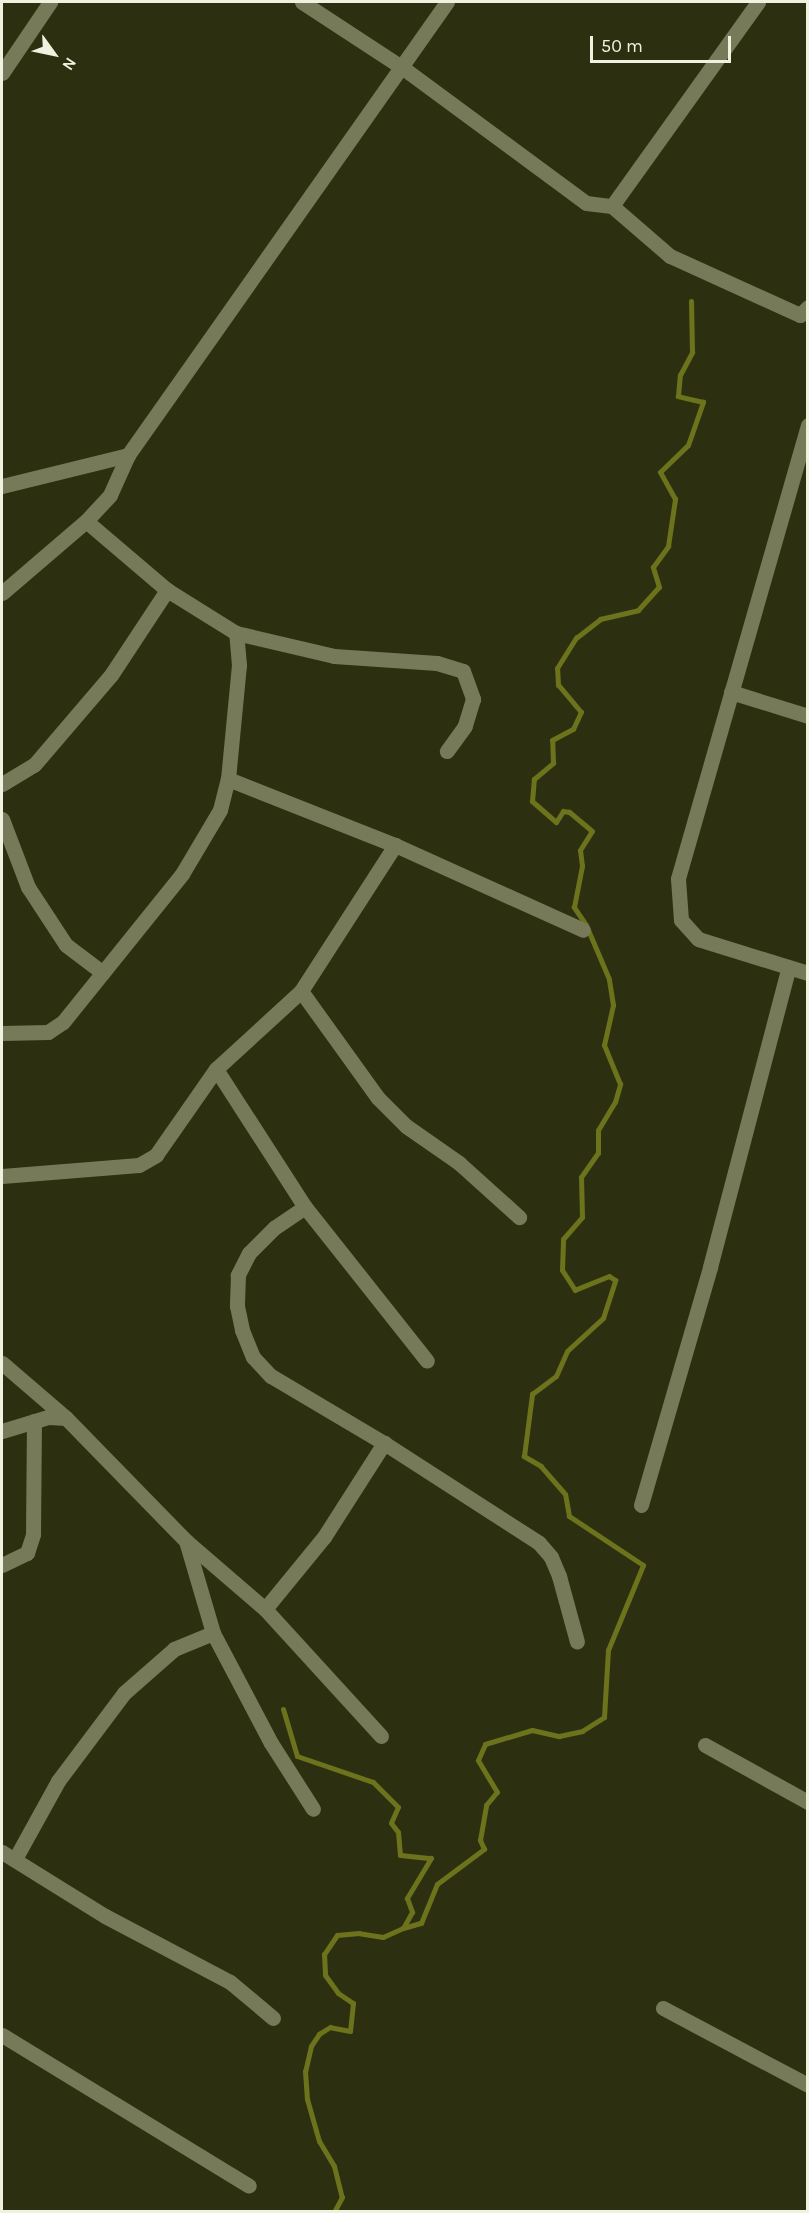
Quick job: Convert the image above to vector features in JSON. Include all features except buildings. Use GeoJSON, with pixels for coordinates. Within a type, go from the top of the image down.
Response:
{"type":"FeatureCollection","features":[{"type":"Feature","properties":{"kind":"street"},"geometry":{"type":"LineString","coordinates":[[2,73],[50,2]]}},
{"type":"Feature","properties":{"kind":"street"},"geometry":{"type":"LineString","coordinates":[[302,2],[403,68],[586,204],[612,206],[670,256],[805,314]]}},
{"type":"Feature","properties":{"kind":"street"},"geometry":{"type":"LineString","coordinates":[[2,593],[86,521],[110,495],[128,455],[403,68],[447,2]]}},
{"type":"Feature","properties":{"kind":"street"},"geometry":{"type":"LineString","coordinates":[[612,206],[758,2]]}},
{"type":"Feature","properties":{"kind":"street"},"geometry":{"type":"LineString","coordinates":[[807,425],[678,879],[681,920],[698,939],[788,969],[807,973]]}},
{"type":"Feature","properties":{"kind":"street"},"geometry":{"type":"LineString","coordinates":[[2,486],[128,455]]}},
{"type":"Feature","properties":{"kind":"street"},"geometry":{"type":"LineString","coordinates":[[86,521],[166,590],[236,633],[334,656],[437,663],[463,671],[473,699],[465,726],[447,751]]}},
{"type":"Feature","properties":{"kind":"street"},"geometry":{"type":"LineString","coordinates":[[2,784],[34,765],[111,675],[166,590]]}},
{"type":"Feature","properties":{"kind":"street"},"geometry":{"type":"LineString","coordinates":[[2,1033],[48,1032],[63,1022],[182,874],[220,810],[228,779],[239,665],[236,633]]}},
{"type":"Feature","properties":{"kind":"street"},"geometry":{"type":"LineString","coordinates":[[731,692],[807,716]]}},
{"type":"Feature","properties":{"kind":"street"},"geometry":{"type":"LineString","coordinates":[[228,779],[395,845],[583,930]]}},
{"type":"Feature","properties":{"kind":"street"},"geometry":{"type":"LineString","coordinates":[[2,819],[28,887],[66,945],[103,973]]}},
{"type":"Feature","properties":{"kind":"street"},"geometry":{"type":"LineString","coordinates":[[2,1176],[139,1165],[156,1155],[216,1069],[301,991],[395,845]]}},
{"type":"Feature","properties":{"kind":"street"},"geometry":{"type":"LineString","coordinates":[[641,1505],[710,1267],[788,969]]}},
{"type":"Feature","properties":{"kind":"street"},"geometry":{"type":"LineString","coordinates":[[301,991],[378,1098],[406,1126],[459,1163],[519,1217]]}},
{"type":"Feature","properties":{"kind":"street"},"geometry":{"type":"LineString","coordinates":[[216,1069],[305,1207],[427,1361]]}},
{"type":"Feature","properties":{"kind":"street"},"geometry":{"type":"LineString","coordinates":[[305,1207],[274,1228],[245,1260],[238,1275],[237,1306],[242,1330],[253,1357],[270,1376],[384,1443],[539,1543],[551,1557],[559,1576],[577,1642]]}},
{"type":"Feature","properties":{"kind":"street"},"geometry":{"type":"LineString","coordinates":[[2,1363],[66,1418],[186,1541],[265,1609],[381,1736]]}},
{"type":"Feature","properties":{"kind":"street"},"geometry":{"type":"LineString","coordinates":[[2,1431],[48,1417],[66,1418]]}},
{"type":"Feature","properties":{"kind":"street"},"geometry":{"type":"LineString","coordinates":[[2,1565],[27,1553],[33,1534],[34,1421]]}},
{"type":"Feature","properties":{"kind":"street"},"geometry":{"type":"LineString","coordinates":[[265,1609],[324,1537],[384,1443]]}},
{"type":"Feature","properties":{"kind":"street"},"geometry":{"type":"LineString","coordinates":[[186,1541],[213,1633],[271,1743],[313,1809]]}},
{"type":"Feature","properties":{"kind":"street"},"geometry":{"type":"LineString","coordinates":[[213,1633],[174,1649],[124,1693],[92,1731],[8,1855],[105,1916],[230,1982],[273,2018]]}},
{"type":"Feature","properties":{"kind":"street"},"geometry":{"type":"LineString","coordinates":[[705,1745],[807,1802]]}},
{"type":"Feature","properties":{"kind":"street"},"geometry":{"type":"LineString","coordinates":[[663,2008],[807,2085]]}},
{"type":"Feature","properties":{"kind":"street"},"geometry":{"type":"LineString","coordinates":[[2,2035],[249,2186]]}},
{"type":"Feature","properties":{"kind":"waterway"},"geometry":{"type":"LineString","coordinates":[[403,1928],[421,1923],[437,1884],[484,1849],[480,1840],[486,1805],[497,1792],[478,1760],[485,1744],[532,1730],[559,1736],[582,1731],[604,1717],[608,1650],[643,1565],[569,1516],[565,1494],[541,1466],[524,1456],[532,1394],[556,1376],[567,1351],[603,1318],[615,1280],[609,1276],[575,1290],[562,1270],[563,1239],[582,1217],[581,1177],[598,1153],[598,1130],[615,1102],[620,1084],[604,1045],[613,1005],[609,979],[586,925],[574,907],[582,866],[580,850],[592,831],[569,812],[563,811],[556,822],[532,801],[534,779],[553,763],[552,740],[573,729],[581,712],[558,685],[557,668],[576,638],[600,619],[638,610],[659,587],[653,567],[668,546],[675,499],[660,472],[688,445],[703,402],[678,396],[680,375],[692,352],[691,301]]}},
{"type":"Feature","properties":{"kind":"waterway"},"geometry":{"type":"LineString","coordinates":[[283,1709],[297,1756],[373,1782],[398,1807],[391,1823],[398,1832],[400,1855],[431,1858],[407,1898],[412,1912],[403,1928],[383,1937],[359,1933],[337,1935],[324,1954],[325,1975],[338,1993],[353,2003],[350,2031],[330,2027],[319,2034],[311,2046],[305,2071],[307,2099],[319,2141],[334,2166],[342,2197],[334,2212]]}}]}
